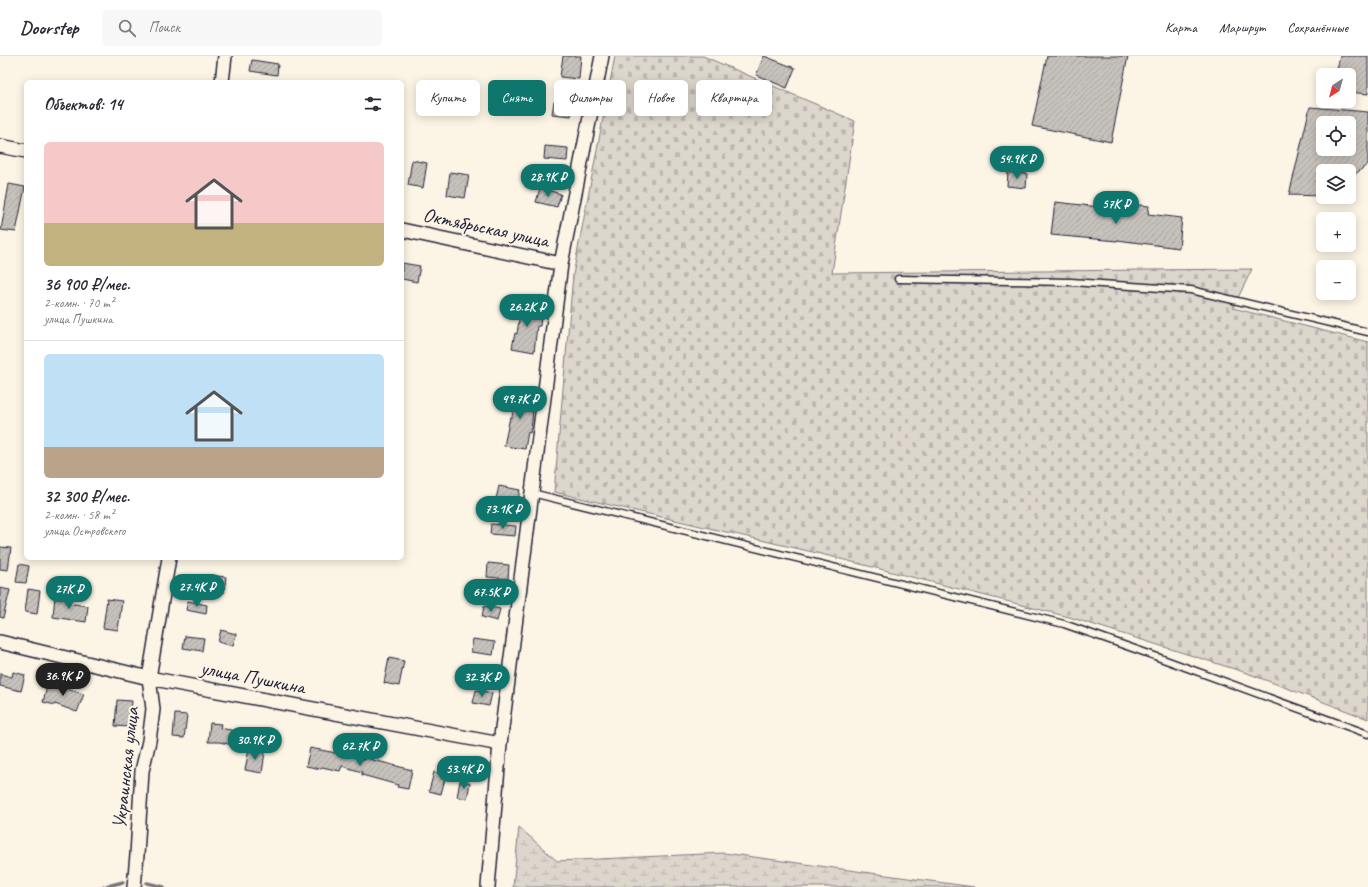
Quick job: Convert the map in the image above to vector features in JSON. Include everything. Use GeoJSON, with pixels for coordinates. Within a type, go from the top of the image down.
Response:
{"type":"FeatureCollection","features":[{"type":"Feature","properties":{"kind":"street"},"geometry":{"type":"LineString","coordinates":[[222,80],[225,56]]}},
{"type":"Feature","properties":{"kind":"street"},"geometry":{"type":"LineString","coordinates":[[488,887],[500,744],[561,264],[602,56]]}},
{"type":"Feature","properties":{"kind":"street"},"geometry":{"type":"LineString","coordinates":[[0,146],[24,151]]}},
{"type":"Feature","properties":{"kind":"street","name":"Октябрьская улица"},"geometry":{"type":"LineString","coordinates":[[404,230],[561,264]]}},
{"type":"Feature","properties":{"kind":"street","name":"Украинская улица"},"geometry":{"type":"LineString","coordinates":[[134,887],[142,771],[150,740],[153,709],[149,678],[169,560]]}},
{"type":"Feature","properties":{"kind":"street","name":"улица Пушкина"},"geometry":{"type":"LineString","coordinates":[[0,642],[149,678],[500,744]]}},
{"type":"Feature","properties":{"kind":"lane"},"geometry":{"type":"LineString","coordinates":[[898,279],[1070,282],[1191,290],[1368,332]]}},
{"type":"Feature","properties":{"kind":"lane"},"geometry":{"type":"LineString","coordinates":[[532,493],[1064,624],[1368,734]]}},
{"type":"Feature","properties":{"kind":"green space"},"geometry":{"type":"Polygon","coordinates":[[[615,56],[703,56],[759,80],[696,80],[696,116],[772,116],[772,86],[855,121],[832,273],[1252,269],[1233,308],[1368,342],[1368,719],[1247,673],[1069,617],[821,554],[554,492],[573,275],[603,116],[626,116],[626,80],[610,80],[615,56]]]}},
{"type":"Feature","properties":{"kind":"green space"},"geometry":{"type":"Polygon","coordinates":[[[519,827],[557,861],[724,853],[974,887],[513,887],[519,827]]]}},
{"type":"Feature","properties":{"kind":"building"},"geometry":{"type":"Polygon","coordinates":[[[563,56],[581,56],[579,79],[560,77],[563,56]]]}},
{"type":"Feature","properties":{"kind":"building"},"geometry":{"type":"Polygon","coordinates":[[[764,56],[795,68],[787,88],[772,82],[772,80],[768,80],[756,75],[764,56]]]}},
{"type":"Feature","properties":{"kind":"building"},"geometry":{"type":"Polygon","coordinates":[[[1047,56],[1128,56],[1111,142],[1032,126],[1047,56]]]}},
{"type":"Feature","properties":{"kind":"building"},"geometry":{"type":"Polygon","coordinates":[[[1340,56],[1368,56],[1368,94],[1356,93],[1356,68],[1337,68],[1340,56]]]}},
{"type":"Feature","properties":{"kind":"building"},"geometry":{"type":"Polygon","coordinates":[[[252,60],[278,64],[277,75],[250,71],[252,60]]]}},
{"type":"Feature","properties":{"kind":"building"},"geometry":{"type":"Polygon","coordinates":[[[554,102],[554,114],[552,114],[554,102]]]}},
{"type":"Feature","properties":{"kind":"building"},"geometry":{"type":"Polygon","coordinates":[[[1310,107],[1368,112],[1368,164],[1356,173],[1356,164],[1316,164],[1316,196],[1289,195],[1310,107]]]}},
{"type":"Feature","properties":{"kind":"building"},"geometry":{"type":"Polygon","coordinates":[[[545,146],[568,148],[567,161],[544,159],[545,146]]]}},
{"type":"Feature","properties":{"kind":"building"},"geometry":{"type":"Polygon","coordinates":[[[412,160],[427,163],[423,188],[408,185],[412,160]]]}},
{"type":"Feature","properties":{"kind":"building"},"geometry":{"type":"Polygon","coordinates":[[[450,172],[469,175],[465,198],[447,195],[450,172]]]}},
{"type":"Feature","properties":{"kind":"building"},"geometry":{"type":"Polygon","coordinates":[[[1008,172],[1027,174],[1026,188],[1007,186],[1008,172]]]}},
{"type":"Feature","properties":{"kind":"building"},"geometry":{"type":"Polygon","coordinates":[[[9,184],[24,187],[16,232],[1,230],[9,184]]]}},
{"type":"Feature","properties":{"kind":"building"},"geometry":{"type":"Polygon","coordinates":[[[540,188],[561,194],[557,207],[536,202],[540,188]]]}},
{"type":"Feature","properties":{"kind":"building"},"geometry":{"type":"Polygon","coordinates":[[[1055,202],[1127,210],[1127,204],[1149,206],[1148,214],[1182,218],[1179,248],[1117,240],[1051,235],[1055,202]]]}},
{"type":"Feature","properties":{"kind":"building"},"geometry":{"type":"Polygon","coordinates":[[[404,263],[420,266],[417,282],[404,279],[404,263]]]}},
{"type":"Feature","properties":{"kind":"building"},"geometry":{"type":"Polygon","coordinates":[[[521,305],[542,308],[540,326],[537,326],[534,352],[512,348],[515,333],[517,334],[521,305]]]}},
{"type":"Feature","properties":{"kind":"building"},"geometry":{"type":"Polygon","coordinates":[[[515,391],[534,393],[532,421],[530,433],[528,432],[525,449],[504,446],[510,417],[512,418],[515,391]]]}},
{"type":"Feature","properties":{"kind":"building"},"geometry":{"type":"Polygon","coordinates":[[[499,486],[520,490],[517,503],[496,499],[499,486]]]}},
{"type":"Feature","properties":{"kind":"building"},"geometry":{"type":"Polygon","coordinates":[[[491,524],[516,526],[515,536],[490,534],[491,524]]]}},
{"type":"Feature","properties":{"kind":"building"},"geometry":{"type":"Polygon","coordinates":[[[0,547],[11,548],[8,570],[0,569],[0,547]]]}},
{"type":"Feature","properties":{"kind":"building"},"geometry":{"type":"Polygon","coordinates":[[[488,563],[509,565],[508,579],[487,577],[488,563]]]}},
{"type":"Feature","properties":{"kind":"building"},"geometry":{"type":"Polygon","coordinates":[[[19,564],[29,566],[26,583],[16,582],[19,564]]]}},
{"type":"Feature","properties":{"kind":"building"},"geometry":{"type":"Polygon","coordinates":[[[217,576],[226,577],[224,593],[215,592],[217,576]]]}},
{"type":"Feature","properties":{"kind":"building"},"geometry":{"type":"Polygon","coordinates":[[[0,588],[10,590],[3,618],[0,617],[0,588]]]}},
{"type":"Feature","properties":{"kind":"building"},"geometry":{"type":"Polygon","coordinates":[[[28,589],[40,591],[37,614],[25,612],[28,589]]]}},
{"type":"Feature","properties":{"kind":"building"},"geometry":{"type":"Polygon","coordinates":[[[55,595],[68,597],[67,603],[88,606],[86,622],[53,617],[55,595]]]}},
{"type":"Feature","properties":{"kind":"building"},"geometry":{"type":"Polygon","coordinates":[[[107,599],[122,601],[118,630],[103,628],[107,599]]]}},
{"type":"Feature","properties":{"kind":"building"},"geometry":{"type":"Polygon","coordinates":[[[188,601],[207,605],[206,614],[186,610],[188,601]]]}},
{"type":"Feature","properties":{"kind":"building"},"geometry":{"type":"Polygon","coordinates":[[[484,606],[500,609],[497,621],[482,617],[484,606]]]}},
{"type":"Feature","properties":{"kind":"building"},"geometry":{"type":"Polygon","coordinates":[[[221,630],[236,634],[233,646],[218,642],[221,630]]]}},
{"type":"Feature","properties":{"kind":"building"},"geometry":{"type":"Polygon","coordinates":[[[185,636],[204,638],[202,651],[183,648],[185,636]]]}},
{"type":"Feature","properties":{"kind":"building"},"geometry":{"type":"Polygon","coordinates":[[[473,639],[495,642],[493,655],[471,652],[473,639]]]}},
{"type":"Feature","properties":{"kind":"building"},"geometry":{"type":"Polygon","coordinates":[[[389,658],[404,661],[399,686],[384,683],[389,658]]]}},
{"type":"Feature","properties":{"kind":"building"},"geometry":{"type":"Polygon","coordinates":[[[13,672],[25,675],[21,691],[0,686],[0,674],[12,677],[13,672]]]}},
{"type":"Feature","properties":{"kind":"building"},"geometry":{"type":"Polygon","coordinates":[[[48,683],[84,694],[77,712],[55,704],[43,702],[48,683]]]}},
{"type":"Feature","properties":{"kind":"building"},"geometry":{"type":"Polygon","coordinates":[[[476,690],[492,693],[489,706],[473,703],[476,690]]]}},
{"type":"Feature","properties":{"kind":"building"},"geometry":{"type":"Polygon","coordinates":[[[117,700],[132,701],[129,727],[115,726],[117,700]]]}},
{"type":"Feature","properties":{"kind":"building"},"geometry":{"type":"Polygon","coordinates":[[[175,714],[187,715],[184,738],[173,737],[175,714]]]}},
{"type":"Feature","properties":{"kind":"building"},"geometry":{"type":"Polygon","coordinates":[[[210,723],[221,724],[220,728],[241,732],[238,746],[219,742],[208,742],[210,723]]]}},
{"type":"Feature","properties":{"kind":"building"},"geometry":{"type":"Polygon","coordinates":[[[310,748],[365,760],[366,758],[412,770],[408,789],[397,787],[398,785],[362,775],[362,772],[342,766],[340,771],[322,767],[321,769],[306,766],[310,748]]]}},
{"type":"Feature","properties":{"kind":"building"},"geometry":{"type":"Polygon","coordinates":[[[249,749],[265,752],[262,773],[245,770],[249,749]]]}},
{"type":"Feature","properties":{"kind":"building"},"geometry":{"type":"Polygon","coordinates":[[[434,772],[446,775],[441,794],[429,791],[434,772]]]}},
{"type":"Feature","properties":{"kind":"building"},"geometry":{"type":"Polygon","coordinates":[[[460,781],[470,783],[467,799],[457,797],[460,781]]]}},
{"type":"Feature","properties":{"kind":"waterway"},"geometry":{"type":"LineString","coordinates":[[104,887],[123,882]]}},
{"type":"Feature","properties":{"kind":"waterway"},"geometry":{"type":"LineString","coordinates":[[147,883],[164,887]]}}]}
